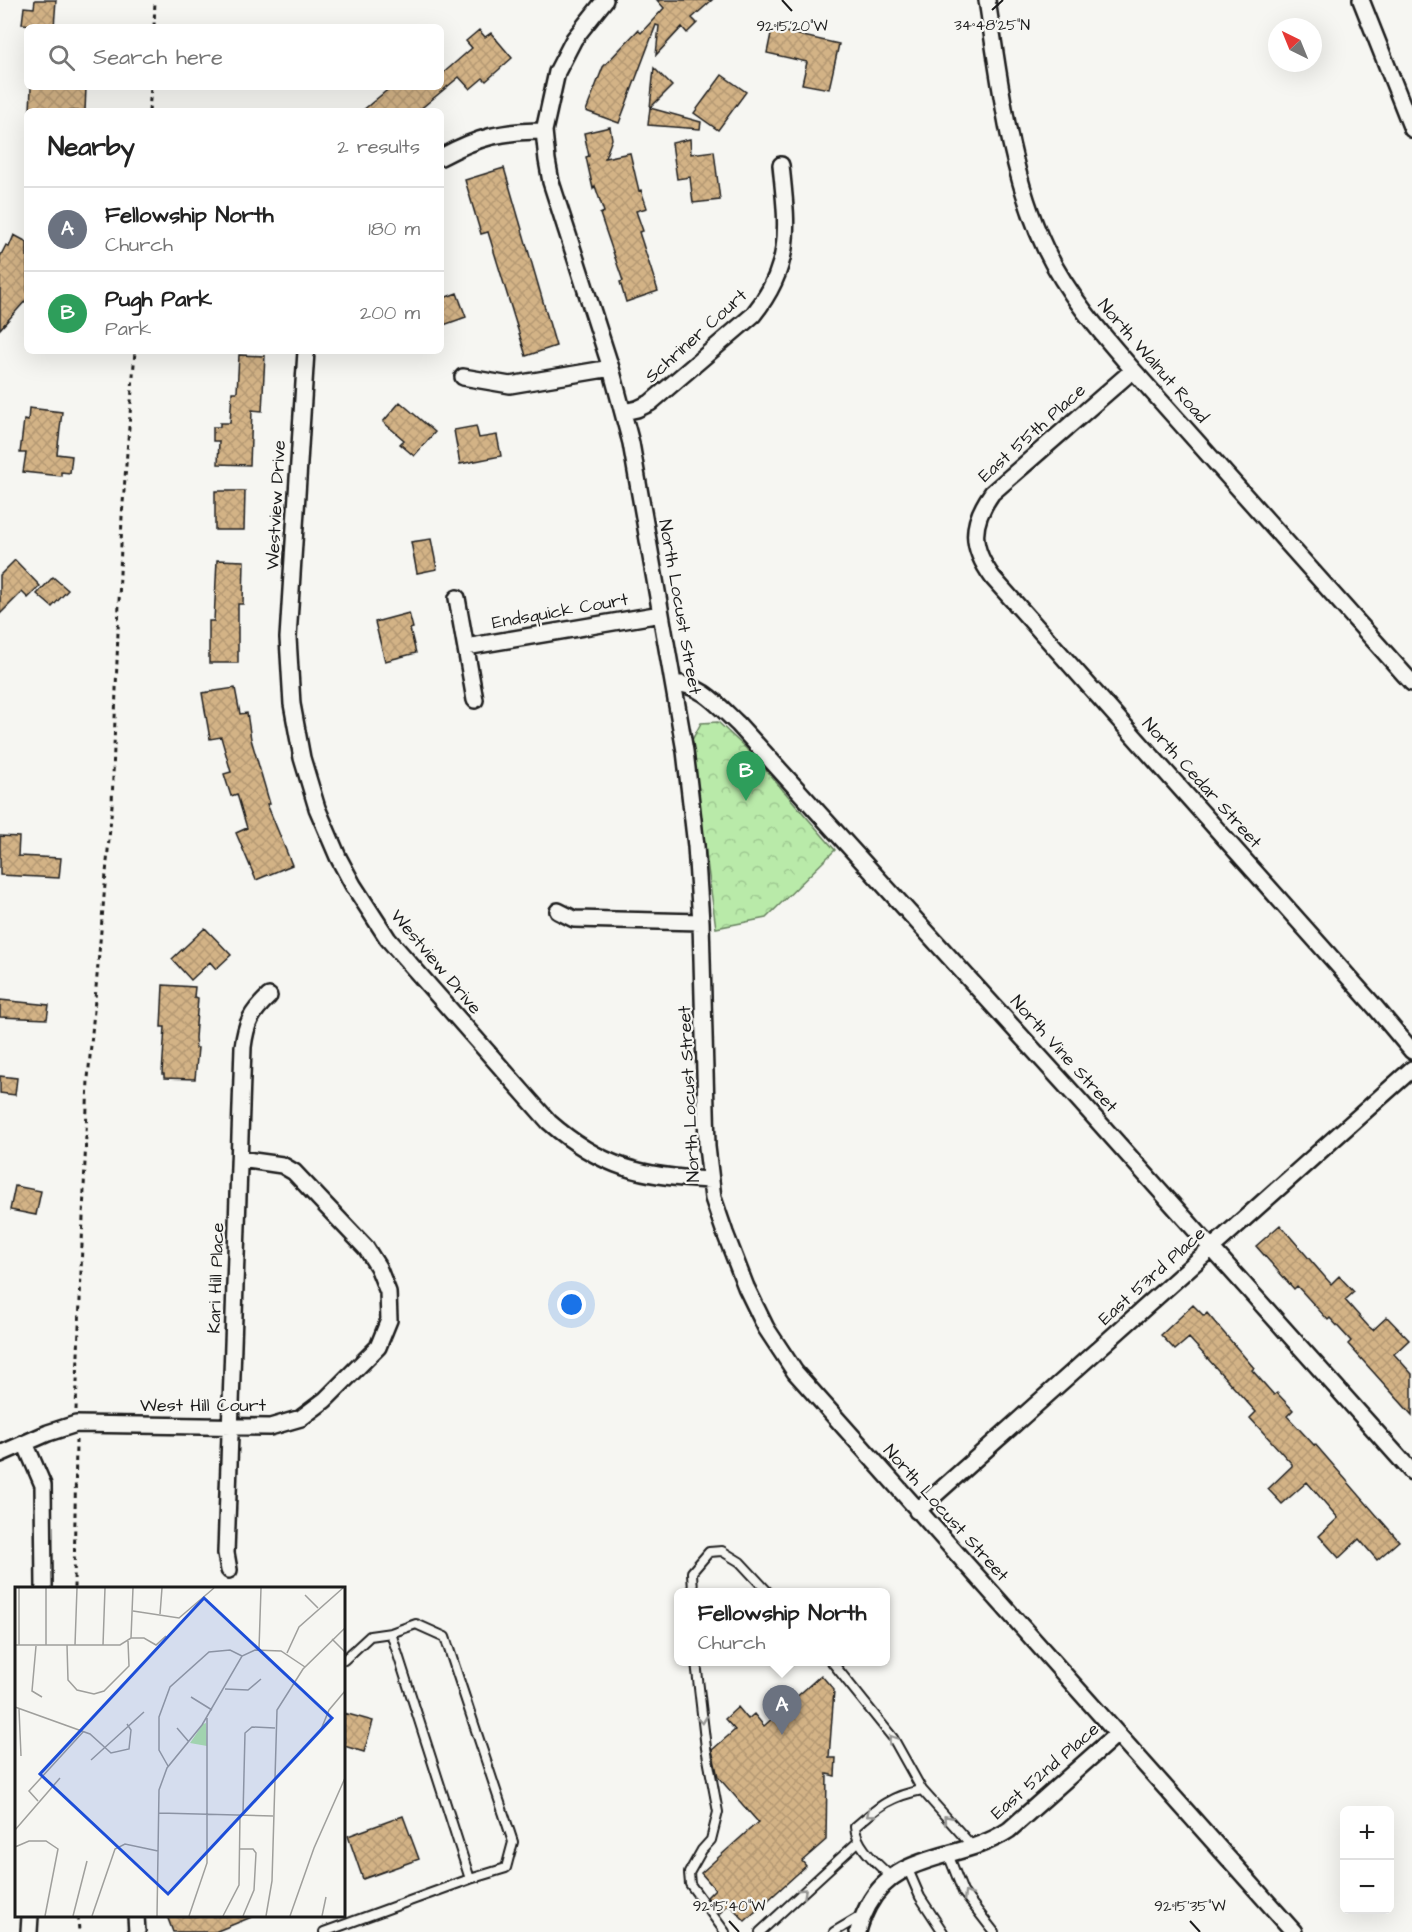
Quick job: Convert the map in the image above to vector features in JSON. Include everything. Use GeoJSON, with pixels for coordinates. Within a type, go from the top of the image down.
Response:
{"type":"FeatureCollection","features":[{"type":"Feature","properties":{"kind":"street"},"geometry":{"type":"LineString","coordinates":[[463,378],[510,385],[611,368],[551,182],[544,131],[553,85],[562,60],[580,30],[605,0]]}},
{"type":"Feature","properties":{"kind":"street","name":"North Walnut Road"},"geometry":{"type":"LineString","coordinates":[[987,0],[1012,152],[1032,217],[1069,291],[1095,327],[1412,683]]}},
{"type":"Feature","properties":{"kind":"street"},"geometry":{"type":"LineString","coordinates":[[1361,0],[1412,129]]}},
{"type":"Feature","properties":{"kind":"street"},"geometry":{"type":"LineString","coordinates":[[444,155],[469,142],[485,137],[522,131],[544,131]]}},
{"type":"Feature","properties":{"kind":"street","name":"Schriner Court"},"geometry":{"type":"LineString","coordinates":[[624,412],[650,403],[753,315],[766,298],[779,271],[784,251],[786,219],[781,165]]}},
{"type":"Feature","properties":{"kind":"street","name":"Westview Drive"},"geometry":{"type":"LineString","coordinates":[[306,354],[288,638],[292,704],[302,758],[317,808],[338,857],[388,939],[549,1122],[568,1138],[597,1156],[625,1168],[670,1178],[711,1180]]}},
{"type":"Feature","properties":{"kind":"street","name":"North Locust Street"},"geometry":{"type":"LineString","coordinates":[[611,368],[631,443],[685,751],[701,922],[707,1147],[713,1198],[746,1287],[766,1328],[795,1372],[1294,1932]]}},
{"type":"Feature","properties":{"kind":"street","name":"East 55th Place"},"geometry":{"type":"LineString","coordinates":[[975,536],[977,520],[992,493],[1133,370]]}},
{"type":"Feature","properties":{"kind":"street","name":"North Cedar Street"},"geometry":{"type":"LineString","coordinates":[[975,536],[983,565],[993,578],[1412,1051]]}},
{"type":"Feature","properties":{"kind":"street"},"geometry":{"type":"LineString","coordinates":[[458,598],[475,700]]}},
{"type":"Feature","properties":{"kind":"street","name":"Endsquick Court"},"geometry":{"type":"LineString","coordinates":[[466,647],[661,614]]}},
{"type":"Feature","properties":{"kind":"street","name":"North Vine Street"},"geometry":{"type":"LineString","coordinates":[[673,683],[691,685],[707,695],[738,723],[1412,1472]]}},
{"type":"Feature","properties":{"kind":"street"},"geometry":{"type":"LineString","coordinates":[[558,912],[574,919],[701,922]]}},
{"type":"Feature","properties":{"kind":"street","name":"Kari Hill Place"},"geometry":{"type":"LineString","coordinates":[[229,1570],[226,1553],[243,1047],[245,1029],[250,1017],[269,996]]}},
{"type":"Feature","properties":{"kind":"street","name":"East 53rd Place"},"geometry":{"type":"LineString","coordinates":[[917,1511],[1410,1074]]}},
{"type":"Feature","properties":{"kind":"street","name":"West Hill Court"},"geometry":{"type":"LineString","coordinates":[[0,1454],[48,1433],[76,1424],[270,1426],[301,1418],[325,1400],[378,1347],[389,1320],[387,1292],[378,1267],[366,1248],[294,1172],[282,1165],[240,1159]]}},
{"type":"Feature","properties":{"kind":"street"},"geometry":{"type":"LineString","coordinates":[[25,1443],[43,1485],[45,1587]]}},
{"type":"Feature","properties":{"kind":"street","name":"East 52nd Place"},"geometry":{"type":"LineString","coordinates":[[858,1932],[873,1896],[891,1877],[907,1867],[997,1838],[1009,1830],[1117,1734]]}},
{"type":"Feature","properties":{"kind":"street"},"geometry":{"type":"LineString","coordinates":[[28,1932],[30,1917]]}},
{"type":"Feature","properties":{"kind":"street"},"geometry":{"type":"LineString","coordinates":[[136,1917],[137,1932]]}},
{"type":"Feature","properties":{"kind":"lane"},"geometry":{"type":"LineString","coordinates":[[693,1588],[692,1572],[709,1552],[722,1551],[740,1562],[763,1588]]}},
{"type":"Feature","properties":{"kind":"lane"},"geometry":{"type":"LineString","coordinates":[[324,1932],[506,1868],[513,1842],[445,1637],[416,1624],[391,1633],[370,1636],[345,1659]]}},
{"type":"Feature","properties":{"kind":"lane"},"geometry":{"type":"LineString","coordinates":[[391,1633],[470,1879]]}},
{"type":"Feature","properties":{"kind":"lane"},"geometry":{"type":"LineString","coordinates":[[696,1666],[706,1748],[718,1812],[711,1840],[702,1850],[689,1873],[690,1884],[725,1932]]}},
{"type":"Feature","properties":{"kind":"lane"},"geometry":{"type":"LineString","coordinates":[[835,1666],[893,1738],[922,1790],[973,1847]]}},
{"type":"Feature","properties":{"kind":"lane"},"geometry":{"type":"LineString","coordinates":[[891,1877],[868,1855],[855,1836],[855,1827],[877,1808],[900,1795],[922,1790]]}},
{"type":"Feature","properties":{"kind":"lane"},"geometry":{"type":"LineString","coordinates":[[760,1932],[859,1841]]}},
{"type":"Feature","properties":{"kind":"lane"},"geometry":{"type":"LineString","coordinates":[[948,1854],[963,1892],[994,1932]]}},
{"type":"Feature","properties":{"kind":"lane"},"geometry":{"type":"LineString","coordinates":[[907,1867],[920,1897],[943,1932]]}},
{"type":"Feature","properties":{"kind":"lane"},"geometry":{"type":"LineString","coordinates":[[834,1932],[864,1914]]}},
{"type":"Feature","properties":{"kind":"path"},"geometry":{"type":"LineString","coordinates":[[154,24],[155,0]]}},
{"type":"Feature","properties":{"kind":"path"},"geometry":{"type":"LineString","coordinates":[[149,108],[151,90]]}},
{"type":"Feature","properties":{"kind":"path"},"geometry":{"type":"LineString","coordinates":[[74,1587],[76,1424],[88,1080],[112,805],[122,516],[135,354]]}},
{"type":"Feature","properties":{"kind":"path"},"geometry":{"type":"LineString","coordinates":[[78,1917],[79,1932]]}},
{"type":"Feature","properties":{"kind":"green space"},"geometry":{"type":"Polygon","coordinates":[[[718,722],[750,752],[835,850],[766,918],[716,928],[691,742],[701,723],[718,722]]]}},
{"type":"Feature","properties":{"kind":"building"},"geometry":{"type":"Polygon","coordinates":[[[35,0],[56,0],[54,24],[22,24],[24,7],[34,8],[35,0]]]}},
{"type":"Feature","properties":{"kind":"building"},"geometry":{"type":"Polygon","coordinates":[[[657,0],[712,0],[692,18],[697,23],[687,33],[682,27],[656,55],[659,26],[656,25],[619,123],[586,111],[603,67],[638,30],[641,33],[664,8],[657,0]]]}},
{"type":"Feature","properties":{"kind":"building"},"geometry":{"type":"Polygon","coordinates":[[[772,29],[839,44],[829,89],[802,84],[807,62],[767,53],[772,29]]]}},
{"type":"Feature","properties":{"kind":"building"},"geometry":{"type":"Polygon","coordinates":[[[479,30],[485,37],[491,33],[512,58],[486,81],[483,78],[470,89],[459,77],[444,89],[444,72],[472,48],[466,41],[479,30]]]}},
{"type":"Feature","properties":{"kind":"building"},"geometry":{"type":"Polygon","coordinates":[[[654,68],[672,86],[650,108],[654,68]]]}},
{"type":"Feature","properties":{"kind":"building"},"geometry":{"type":"Polygon","coordinates":[[[722,75],[746,92],[718,130],[694,113],[722,75]]]}},
{"type":"Feature","properties":{"kind":"building"},"geometry":{"type":"Polygon","coordinates":[[[31,90],[86,90],[85,108],[30,108],[31,90]]]}},
{"type":"Feature","properties":{"kind":"building"},"geometry":{"type":"Polygon","coordinates":[[[387,90],[443,90],[422,108],[366,108],[387,90]]]}},
{"type":"Feature","properties":{"kind":"building"},"geometry":{"type":"Polygon","coordinates":[[[650,108],[701,122],[700,129],[648,125],[650,108]]]}},
{"type":"Feature","properties":{"kind":"building"},"geometry":{"type":"Polygon","coordinates":[[[610,127],[612,139],[605,158],[630,153],[639,191],[641,190],[647,208],[636,211],[643,231],[639,232],[658,291],[626,302],[620,282],[623,281],[600,214],[604,212],[595,186],[593,189],[586,157],[589,156],[584,133],[610,127]]]}},
{"type":"Feature","properties":{"kind":"building"},"geometry":{"type":"Polygon","coordinates":[[[690,139],[691,154],[714,151],[720,200],[693,203],[690,177],[677,179],[672,143],[690,139]]]}},
{"type":"Feature","properties":{"kind":"building"},"geometry":{"type":"Polygon","coordinates":[[[504,168],[556,346],[526,356],[488,232],[481,234],[465,180],[504,168]]]}},
{"type":"Feature","properties":{"kind":"building"},"geometry":{"type":"Polygon","coordinates":[[[14,235],[24,240],[24,302],[0,329],[0,257],[6,245],[9,247],[14,235]]]}},
{"type":"Feature","properties":{"kind":"building"},"geometry":{"type":"Polygon","coordinates":[[[457,293],[466,317],[444,325],[444,298],[457,293]]]}},
{"type":"Feature","properties":{"kind":"building"},"geometry":{"type":"Polygon","coordinates":[[[239,355],[265,356],[262,411],[252,410],[250,465],[218,464],[219,441],[213,441],[213,427],[220,427],[220,423],[230,423],[232,392],[237,392],[239,355]]]}},
{"type":"Feature","properties":{"kind":"building"},"geometry":{"type":"Polygon","coordinates":[[[400,402],[435,432],[414,456],[400,444],[404,440],[383,422],[400,402]]]}},
{"type":"Feature","properties":{"kind":"building"},"geometry":{"type":"Polygon","coordinates":[[[29,408],[62,412],[57,454],[72,456],[70,473],[61,472],[61,476],[23,472],[26,453],[20,453],[24,420],[28,421],[29,408]]]}},
{"type":"Feature","properties":{"kind":"building"},"geometry":{"type":"Polygon","coordinates":[[[476,426],[479,438],[497,435],[501,456],[460,464],[454,430],[476,426]]]}},
{"type":"Feature","properties":{"kind":"building"},"geometry":{"type":"Polygon","coordinates":[[[215,491],[245,491],[244,530],[215,530],[215,491]]]}},
{"type":"Feature","properties":{"kind":"building"},"geometry":{"type":"Polygon","coordinates":[[[431,539],[437,569],[417,573],[411,542],[431,539]]]}},
{"type":"Feature","properties":{"kind":"building"},"geometry":{"type":"Polygon","coordinates":[[[15,560],[40,586],[28,598],[22,592],[0,614],[0,575],[15,560]]]}},
{"type":"Feature","properties":{"kind":"building"},"geometry":{"type":"Polygon","coordinates":[[[217,560],[244,561],[243,604],[238,604],[238,663],[209,663],[209,621],[214,621],[217,560]]]}},
{"type":"Feature","properties":{"kind":"building"},"geometry":{"type":"Polygon","coordinates":[[[53,577],[68,590],[52,607],[37,594],[53,577]]]}},
{"type":"Feature","properties":{"kind":"building"},"geometry":{"type":"Polygon","coordinates":[[[409,613],[416,653],[385,661],[375,622],[409,613]]]}},
{"type":"Feature","properties":{"kind":"building"},"geometry":{"type":"Polygon","coordinates":[[[235,688],[240,714],[247,713],[251,739],[270,804],[267,804],[292,865],[256,880],[236,833],[247,828],[237,794],[231,796],[224,774],[231,772],[221,737],[210,739],[202,693],[235,688]]]}},
{"type":"Feature","properties":{"kind":"building"},"geometry":{"type":"Polygon","coordinates":[[[0,836],[19,837],[18,856],[61,858],[59,878],[0,875],[0,836]]]}},
{"type":"Feature","properties":{"kind":"building"},"geometry":{"type":"Polygon","coordinates":[[[205,928],[231,955],[216,969],[210,962],[191,980],[172,959],[205,928]]]}},
{"type":"Feature","properties":{"kind":"building"},"geometry":{"type":"Polygon","coordinates":[[[163,985],[195,987],[194,997],[198,998],[195,1038],[196,1048],[198,1048],[195,1079],[164,1078],[162,1074],[165,1027],[161,1027],[163,985]]]}},
{"type":"Feature","properties":{"kind":"building"},"geometry":{"type":"Polygon","coordinates":[[[0,1000],[49,1005],[47,1019],[0,1017],[0,1000]]]}},
{"type":"Feature","properties":{"kind":"building"},"geometry":{"type":"Polygon","coordinates":[[[0,1076],[17,1078],[15,1095],[0,1093],[0,1076]]]}},
{"type":"Feature","properties":{"kind":"building"},"geometry":{"type":"Polygon","coordinates":[[[15,1186],[41,1191],[36,1215],[10,1210],[15,1186]]]}},
{"type":"Feature","properties":{"kind":"building"},"geometry":{"type":"Polygon","coordinates":[[[1280,1225],[1331,1284],[1339,1276],[1354,1292],[1345,1300],[1368,1326],[1373,1330],[1387,1317],[1409,1340],[1394,1354],[1412,1374],[1412,1415],[1348,1344],[1351,1341],[1330,1318],[1328,1320],[1297,1286],[1294,1289],[1256,1246],[1280,1225]]]}},
{"type":"Feature","properties":{"kind":"building"},"geometry":{"type":"Polygon","coordinates":[[[1193,1305],[1204,1316],[1207,1313],[1274,1395],[1277,1393],[1293,1410],[1287,1416],[1315,1444],[1399,1541],[1377,1560],[1359,1539],[1339,1558],[1319,1536],[1338,1518],[1307,1482],[1282,1504],[1268,1489],[1292,1464],[1250,1418],[1256,1412],[1189,1338],[1175,1350],[1161,1335],[1193,1305]]]}},
{"type":"Feature","properties":{"kind":"building"},"geometry":{"type":"Polygon","coordinates":[[[821,1675],[834,1690],[829,1758],[836,1758],[835,1776],[827,1774],[826,1840],[802,1861],[806,1866],[745,1921],[729,1904],[720,1913],[707,1897],[715,1889],[701,1873],[758,1822],[718,1777],[712,1750],[735,1730],[725,1719],[738,1707],[748,1719],[754,1714],[764,1726],[821,1675]]]}},
{"type":"Feature","properties":{"kind":"building"},"geometry":{"type":"Polygon","coordinates":[[[345,1713],[373,1721],[364,1752],[345,1746],[345,1713]]]}},
{"type":"Feature","properties":{"kind":"building"},"geometry":{"type":"Polygon","coordinates":[[[403,1816],[419,1859],[363,1879],[348,1836],[403,1816]]]}},
{"type":"Feature","properties":{"kind":"building"},"geometry":{"type":"Polygon","coordinates":[[[167,1917],[252,1917],[215,1932],[173,1932],[167,1917]]]}},
{"type":"Feature","properties":{"kind":"place","name":"Pugh Park"},"geometry":{"type":"Point","coordinates":[746,801]}},
{"type":"Feature","properties":{"kind":"place","name":"Fellowship North"},"geometry":{"type":"Point","coordinates":[782,1735]}}]}
